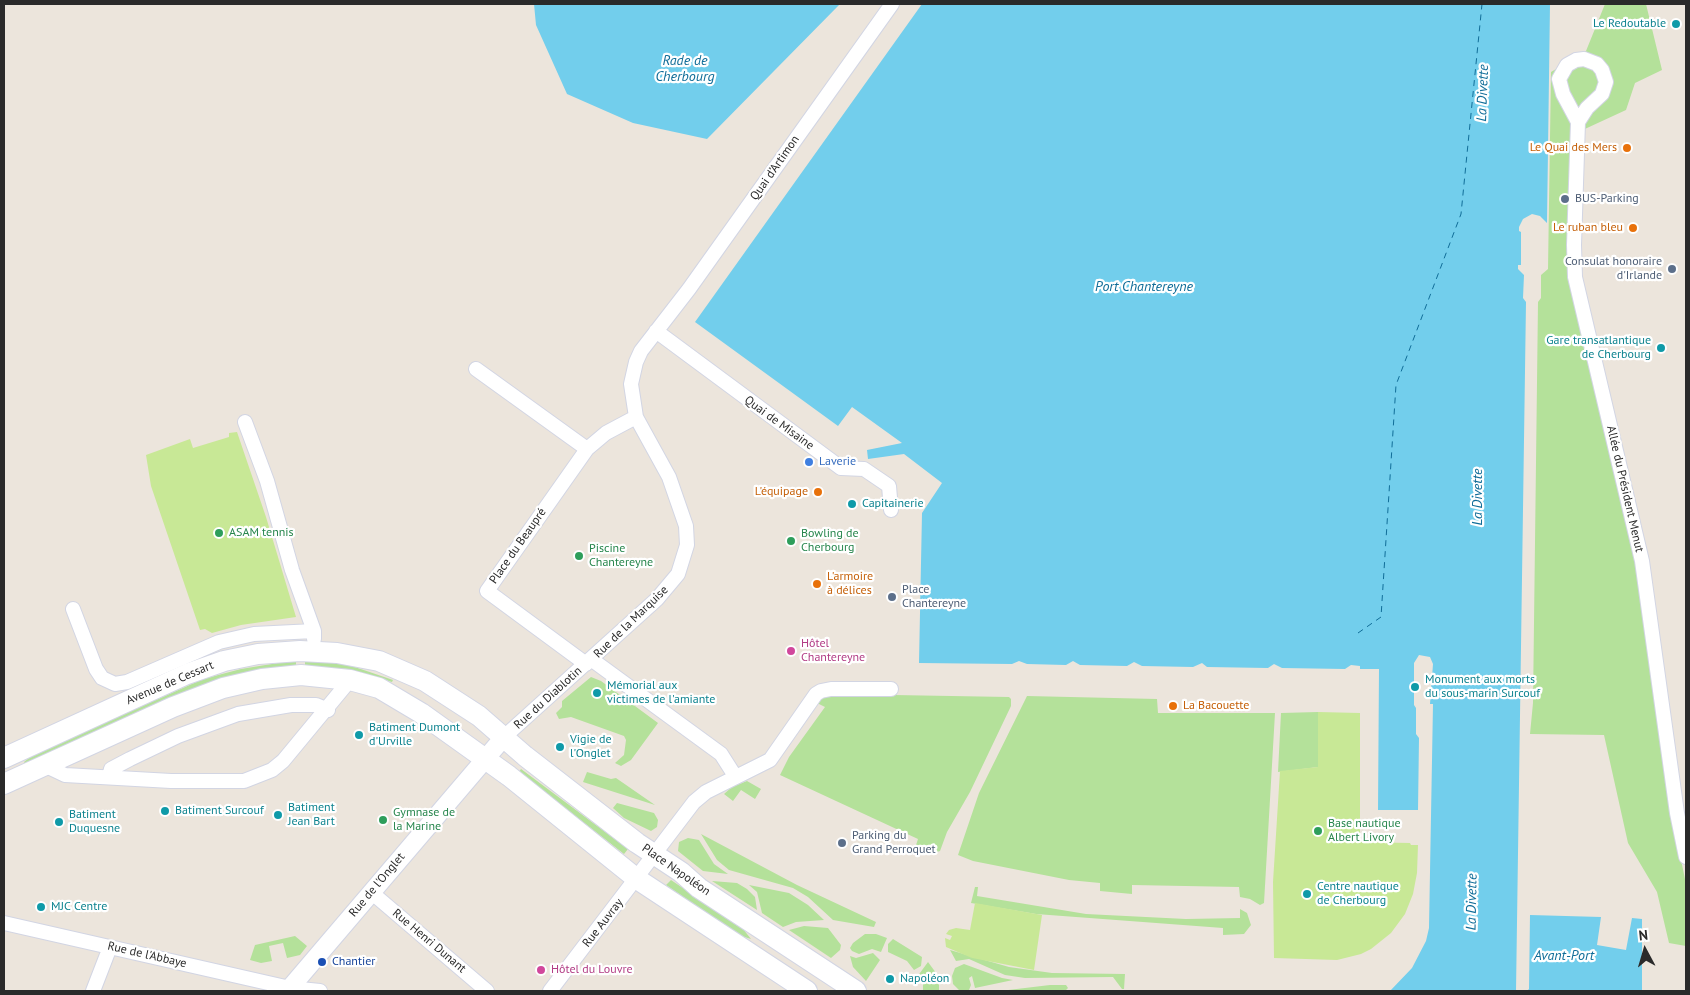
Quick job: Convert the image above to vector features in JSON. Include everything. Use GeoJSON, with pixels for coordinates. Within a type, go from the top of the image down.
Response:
{"type":"FeatureCollection","features":[{"type":"Feature","properties":{"kind":"main road","name":"Avenue de Cessart"},"geometry":{"type":"LineString","coordinates":[[4,758],[187,674],[224,662],[258,654],[358,656],[403,671],[452,698],[479,716],[504,738]]}},
{"type":"Feature","properties":{"kind":"main road","name":"Avenue de Cessart"},"geometry":{"type":"LineString","coordinates":[[4,784],[173,707],[223,688],[262,679],[301,675],[350,680],[379,688],[399,699],[484,758]]}},
{"type":"Feature","properties":{"kind":"main road","name":"Place Napoléon"},"geometry":{"type":"LineString","coordinates":[[504,738],[699,888],[856,991]]}},
{"type":"Feature","properties":{"kind":"main road"},"geometry":{"type":"LineString","coordinates":[[484,758],[637,879],[807,991]]}},
{"type":"Feature","properties":{"kind":"street","name":"Quai d’Artimon"},"geometry":{"type":"LineString","coordinates":[[656,331],[689,289],[892,4]]}},
{"type":"Feature","properties":{"kind":"street","name":"Allée du Président Menut"},"geometry":{"type":"LineString","coordinates":[[1578,122],[1574,245],[1575,277],[1642,561],[1677,813],[1686,856]]}},
{"type":"Feature","properties":{"kind":"street","name":"Rue de la Marquise"},"geometry":{"type":"LineString","coordinates":[[656,331],[641,351],[633,371],[631,396],[636,417],[662,462],[678,500],[687,532],[685,555],[678,574],[666,590],[589,662],[721,754],[735,776]]}},
{"type":"Feature","properties":{"kind":"street","name":"Quai de Misaine"},"geometry":{"type":"LineString","coordinates":[[656,331],[841,468],[864,469],[889,486],[891,510]]}},
{"type":"Feature","properties":{"kind":"street"},"geometry":{"type":"LineString","coordinates":[[476,370],[586,449],[606,433],[636,417]]}},
{"type":"Feature","properties":{"kind":"street"},"geometry":{"type":"LineString","coordinates":[[245,422],[267,481],[292,570],[314,631],[314,654]]}},
{"type":"Feature","properties":{"kind":"street","name":"Place du Beaupré"},"geometry":{"type":"LineString","coordinates":[[586,449],[487,592],[589,662]]}},
{"type":"Feature","properties":{"kind":"street"},"geometry":{"type":"LineString","coordinates":[[73,609],[96,669],[102,678],[114,684],[127,682],[219,642],[263,633],[314,631]]}},
{"type":"Feature","properties":{"kind":"street","name":"Rue du Diablotin"},"geometry":{"type":"LineString","coordinates":[[504,738],[589,662]]}},
{"type":"Feature","properties":{"kind":"street"},"geometry":{"type":"LineString","coordinates":[[44,765],[65,775],[244,781],[272,770],[283,762],[328,710],[350,680]]}},
{"type":"Feature","properties":{"kind":"street","name":"Rue Auvray"},"geometry":{"type":"LineString","coordinates":[[550,991],[694,802],[706,792],[770,760],[821,691],[831,689],[891,689]]}},
{"type":"Feature","properties":{"kind":"street"},"geometry":{"type":"LineString","coordinates":[[109,777],[111,769],[164,743],[208,724],[238,714],[291,705],[316,705],[328,710]]}},
{"type":"Feature","properties":{"kind":"street","name":"Rue de l'Onglet"},"geometry":{"type":"LineString","coordinates":[[292,990],[371,892],[484,758],[504,738]]}},
{"type":"Feature","properties":{"kind":"street","name":"Rue Henri Dunant"},"geometry":{"type":"LineString","coordinates":[[371,892],[487,991]]}},
{"type":"Feature","properties":{"kind":"street","name":"Rue de l'Abbaye"},"geometry":{"type":"LineString","coordinates":[[4,922],[292,990],[320,991]]}},
{"type":"Feature","properties":{"kind":"street"},"geometry":{"type":"LineString","coordinates":[[93,991],[110,947]]}},
{"type":"Feature","properties":{"kind":"green space"},"geometry":{"type":"Polygon","coordinates":[[[1605,4],[1646,4],[1662,70],[1635,83],[1626,110],[1574,134],[1570,268],[1640,580],[1666,787],[1686,884],[1686,946],[1669,943],[1657,892],[1628,843],[1604,735],[1530,734],[1533,703],[1538,302],[1541,298],[1541,275],[1548,269],[1551,72],[1586,51],[1605,4]]]}},
{"type":"Feature","properties":{"kind":"green space","name":"ASAM tennis"},"geometry":{"type":"Polygon","coordinates":[[[237,432],[266,517],[296,617],[241,625],[212,633],[205,629],[200,630],[151,486],[146,455],[190,439],[193,448],[229,437],[229,433],[237,432]]]}},
{"type":"Feature","properties":{"kind":"green space"},"geometry":{"type":"Polygon","coordinates":[[[296,660],[296,666],[25,764],[24,762],[34,754],[203,679],[241,669],[296,660]]]}},
{"type":"Feature","properties":{"kind":"green space"},"geometry":{"type":"Polygon","coordinates":[[[305,661],[346,664],[393,680],[392,682],[348,669],[305,666],[305,661]]]}},
{"type":"Feature","properties":{"kind":"green space"},"geometry":{"type":"Polygon","coordinates":[[[591,677],[601,681],[658,723],[631,760],[621,766],[615,763],[624,755],[626,740],[624,736],[571,717],[559,719],[556,713],[562,707],[562,701],[591,677]]]}},
{"type":"Feature","properties":{"kind":"green space"},"geometry":{"type":"Polygon","coordinates":[[[836,694],[1009,697],[1011,699],[1011,706],[970,792],[947,832],[940,851],[931,854],[915,848],[918,839],[780,775],[789,757],[825,707],[817,703],[824,697],[836,694]]]}},
{"type":"Feature","properties":{"kind":"green space"},"geometry":{"type":"Polygon","coordinates":[[[1027,696],[1157,699],[1158,713],[1275,713],[1264,903],[1260,905],[1250,899],[1240,897],[1239,887],[1132,885],[1132,894],[1100,891],[1100,883],[1069,880],[973,861],[958,855],[979,793],[1027,696]]]}},
{"type":"Feature","properties":{"kind":"green space"},"geometry":{"type":"Polygon","coordinates":[[[1318,712],[1318,767],[1278,772],[1281,713],[1318,712]]]}},
{"type":"Feature","properties":{"kind":"green space","name":"Base nautique Albert Livory"},"geometry":{"type":"Polygon","coordinates":[[[1318,712],[1360,713],[1360,842],[1410,843],[1411,845],[1418,845],[1417,873],[1413,894],[1405,914],[1391,933],[1371,949],[1361,954],[1337,960],[1274,958],[1273,882],[1280,771],[1318,767],[1318,712]]]}},
{"type":"Feature","properties":{"kind":"green space"},"geometry":{"type":"Polygon","coordinates":[[[521,769],[628,849],[624,854],[519,772],[521,769]]]}},
{"type":"Feature","properties":{"kind":"green space"},"geometry":{"type":"Polygon","coordinates":[[[587,772],[611,779],[616,778],[655,805],[583,782],[587,772]]]}},
{"type":"Feature","properties":{"kind":"green space"},"geometry":{"type":"Polygon","coordinates":[[[747,781],[761,789],[755,799],[741,790],[733,801],[724,794],[732,787],[747,781]]]}},
{"type":"Feature","properties":{"kind":"green space"},"geometry":{"type":"Polygon","coordinates":[[[617,803],[654,813],[658,820],[657,827],[651,831],[624,818],[613,808],[617,803]]]}},
{"type":"Feature","properties":{"kind":"green space"},"geometry":{"type":"Polygon","coordinates":[[[701,834],[797,885],[876,922],[874,927],[833,920],[808,897],[793,888],[729,870],[717,860],[701,834]]]}},
{"type":"Feature","properties":{"kind":"green space"},"geometry":{"type":"Polygon","coordinates":[[[688,838],[699,840],[714,864],[728,874],[703,871],[678,851],[679,842],[688,838]]]}},
{"type":"Feature","properties":{"kind":"green space"},"geometry":{"type":"Polygon","coordinates":[[[671,880],[743,929],[751,939],[738,935],[666,885],[671,880]]]}},
{"type":"Feature","properties":{"kind":"green space"},"geometry":{"type":"Polygon","coordinates":[[[712,881],[737,883],[747,889],[755,897],[757,910],[712,881]]]}},
{"type":"Feature","properties":{"kind":"green space"},"geometry":{"type":"Polygon","coordinates":[[[749,885],[789,893],[808,905],[824,920],[796,922],[783,927],[762,913],[757,892],[749,885]]]}},
{"type":"Feature","properties":{"kind":"green space"},"geometry":{"type":"Polygon","coordinates":[[[975,887],[978,887],[977,896],[1086,914],[1186,919],[1240,918],[1240,909],[1247,913],[1251,925],[1244,934],[1223,935],[1223,928],[1036,914],[971,903],[975,887]]]}},
{"type":"Feature","properties":{"kind":"green space"},"geometry":{"type":"Polygon","coordinates":[[[975,903],[1042,915],[1034,970],[972,958],[946,947],[945,938],[950,940],[952,936],[946,934],[949,930],[956,928],[970,930],[975,903]]]}},
{"type":"Feature","properties":{"kind":"green space"},"geometry":{"type":"Polygon","coordinates":[[[804,926],[828,928],[841,945],[840,950],[831,958],[789,930],[804,926]]]}},
{"type":"Feature","properties":{"kind":"green space"},"geometry":{"type":"Polygon","coordinates":[[[865,934],[876,934],[887,938],[881,952],[872,949],[859,954],[852,951],[850,948],[853,943],[865,934]]]}},
{"type":"Feature","properties":{"kind":"green space"},"geometry":{"type":"Polygon","coordinates":[[[295,936],[307,946],[300,955],[287,958],[283,943],[269,946],[272,961],[261,963],[250,960],[255,945],[295,936]]]}},
{"type":"Feature","properties":{"kind":"green space"},"geometry":{"type":"Polygon","coordinates":[[[893,939],[922,957],[921,966],[914,970],[907,961],[888,952],[888,944],[893,939]]]}},
{"type":"Feature","properties":{"kind":"green space"},"geometry":{"type":"Polygon","coordinates":[[[950,950],[1009,967],[1052,973],[1125,974],[1124,989],[1113,977],[1025,978],[1005,975],[969,959],[956,961],[950,950]]]}},
{"type":"Feature","properties":{"kind":"green space"},"geometry":{"type":"Polygon","coordinates":[[[873,953],[880,960],[866,981],[853,967],[850,956],[856,958],[873,953]]]}},
{"type":"Feature","properties":{"kind":"green space"},"geometry":{"type":"Polygon","coordinates":[[[928,962],[939,977],[939,991],[923,991],[923,981],[917,977],[928,962]]]}},
{"type":"Feature","properties":{"kind":"green space"},"geometry":{"type":"Polygon","coordinates":[[[964,964],[1002,978],[1013,980],[975,988],[972,976],[969,978],[971,985],[969,990],[959,990],[953,984],[952,976],[955,968],[964,964]]]}},
{"type":"Feature","properties":{"kind":"green space"},"geometry":{"type":"Polygon","coordinates":[[[1066,985],[1068,988],[1065,991],[1000,991],[1066,985]]]}},
{"type":"Feature","properties":{"kind":"water","name":"Rade de Cherbourg"},"geometry":{"type":"Polygon","coordinates":[[[534,4],[840,4],[707,139],[633,123],[567,94],[536,25],[534,4]]]}},
{"type":"Feature","properties":{"kind":"water","name":"Port Chantereyne"},"geometry":{"type":"Polygon","coordinates":[[[922,4],[1550,4],[1547,223],[1540,216],[1532,214],[1523,219],[1519,227],[1521,232],[1521,265],[1518,265],[1518,269],[1524,275],[1523,298],[1526,302],[1516,991],[1390,991],[1412,968],[1426,941],[1429,928],[1433,704],[1430,704],[1433,664],[1430,657],[1419,655],[1414,663],[1414,705],[1416,708],[1416,734],[1419,738],[1418,810],[1378,810],[1379,669],[1360,669],[1360,666],[1351,665],[1345,669],[1282,668],[1274,664],[1268,668],[1207,667],[1202,663],[1193,667],[1142,666],[1134,662],[1127,666],[1080,665],[1073,661],[1066,665],[1027,664],[1019,661],[1012,664],[919,663],[922,513],[942,483],[904,454],[868,459],[867,450],[902,443],[852,407],[838,426],[695,322],[922,4]]]}},
{"type":"Feature","properties":{"kind":"water","name":"Avant-Port"},"geometry":{"type":"Polygon","coordinates":[[[1530,915],[1601,917],[1597,945],[1626,950],[1632,918],[1642,919],[1642,991],[1527,991],[1529,989],[1530,915]]]}},
{"type":"Feature","properties":{"kind":"ferry route"},"geometry":{"type":"LineString","coordinates":[[1358,633],[1381,617],[1396,385],[1461,214],[1482,4]]}},
{"type":"Feature","properties":{"kind":"place","name":"Le Redoutable"},"geometry":{"type":"Point","coordinates":[1676,24]}},
{"type":"Feature","properties":{"kind":"place","name":"Le Quai des Mers"},"geometry":{"type":"Point","coordinates":[1627,148]}},
{"type":"Feature","properties":{"kind":"place","name":"BUS-Parking"},"geometry":{"type":"Point","coordinates":[1565,199]}},
{"type":"Feature","properties":{"kind":"place","name":"Le ruban bleu"},"geometry":{"type":"Point","coordinates":[1633,228]}},
{"type":"Feature","properties":{"kind":"place","name":"Consulat honoraire d'Irlande"},"geometry":{"type":"Point","coordinates":[1672,269]}},
{"type":"Feature","properties":{"kind":"place","name":"Gare transatlantique de Cherbourg"},"geometry":{"type":"Point","coordinates":[1661,348]}},
{"type":"Feature","properties":{"kind":"place","name":"Laverie"},"geometry":{"type":"Point","coordinates":[809,462]}},
{"type":"Feature","properties":{"kind":"place","name":"L'équipage"},"geometry":{"type":"Point","coordinates":[818,492]}},
{"type":"Feature","properties":{"kind":"place","name":"Capitainerie"},"geometry":{"type":"Point","coordinates":[852,504]}},
{"type":"Feature","properties":{"kind":"place","name":"ASAM tennis"},"geometry":{"type":"Point","coordinates":[219,533]}},
{"type":"Feature","properties":{"kind":"place","name":"Bowling de Cherbourg"},"geometry":{"type":"Point","coordinates":[791,541]}},
{"type":"Feature","properties":{"kind":"place","name":"Piscine Chantereyne"},"geometry":{"type":"Point","coordinates":[579,556]}},
{"type":"Feature","properties":{"kind":"place","name":"L'armoire à délices"},"geometry":{"type":"Point","coordinates":[817,584]}},
{"type":"Feature","properties":{"kind":"place","name":"Place Chantereyne"},"geometry":{"type":"Point","coordinates":[892,597]}},
{"type":"Feature","properties":{"kind":"place","name":"Hôtel Chantereyne"},"geometry":{"type":"Point","coordinates":[791,651]}},
{"type":"Feature","properties":{"kind":"place","name":"Monument aux morts du sous-marin Surcouf"},"geometry":{"type":"Point","coordinates":[1415,687]}},
{"type":"Feature","properties":{"kind":"place","name":"Mémorial aux victimes de l'amiante"},"geometry":{"type":"Point","coordinates":[597,693]}},
{"type":"Feature","properties":{"kind":"place","name":"La Bacouette"},"geometry":{"type":"Point","coordinates":[1173,706]}},
{"type":"Feature","properties":{"kind":"place","name":"Batiment Dumont d'Urville"},"geometry":{"type":"Point","coordinates":[359,735]}},
{"type":"Feature","properties":{"kind":"place","name":"Vigie de l'Onglet"},"geometry":{"type":"Point","coordinates":[560,747]}},
{"type":"Feature","properties":{"kind":"place","name":"Batiment Surcouf"},"geometry":{"type":"Point","coordinates":[165,811]}},
{"type":"Feature","properties":{"kind":"place","name":"Batiment Jean Bart"},"geometry":{"type":"Point","coordinates":[278,815]}},
{"type":"Feature","properties":{"kind":"place","name":"Gymnase de la Marine"},"geometry":{"type":"Point","coordinates":[383,820]}},
{"type":"Feature","properties":{"kind":"place","name":"Batiment Duquesne"},"geometry":{"type":"Point","coordinates":[59,822]}},
{"type":"Feature","properties":{"kind":"place","name":"Base nautique Albert Livory"},"geometry":{"type":"Point","coordinates":[1318,831]}},
{"type":"Feature","properties":{"kind":"place","name":"Parking du Grand Perroquet"},"geometry":{"type":"Point","coordinates":[842,843]}},
{"type":"Feature","properties":{"kind":"place","name":"Centre nautique de Cherbourg"},"geometry":{"type":"Point","coordinates":[1307,894]}},
{"type":"Feature","properties":{"kind":"place","name":"MJC Centre"},"geometry":{"type":"Point","coordinates":[41,907]}},
{"type":"Feature","properties":{"kind":"place","name":"Chantier"},"geometry":{"type":"Point","coordinates":[322,962]}},
{"type":"Feature","properties":{"kind":"place","name":"Hôtel du Louvre"},"geometry":{"type":"Point","coordinates":[541,970]}},
{"type":"Feature","properties":{"kind":"place","name":"Napoléon"},"geometry":{"type":"Point","coordinates":[890,979]}},
{"type":"Feature","properties":{"kind":"water label","name":"La Divette"},"geometry":{"type":"Point","coordinates":[1483,93]}},
{"type":"Feature","properties":{"kind":"water label","name":"La Divette"},"geometry":{"type":"Point","coordinates":[1478,497]}},
{"type":"Feature","properties":{"kind":"water label","name":"La Divette"},"geometry":{"type":"Point","coordinates":[1472,902]}}]}
